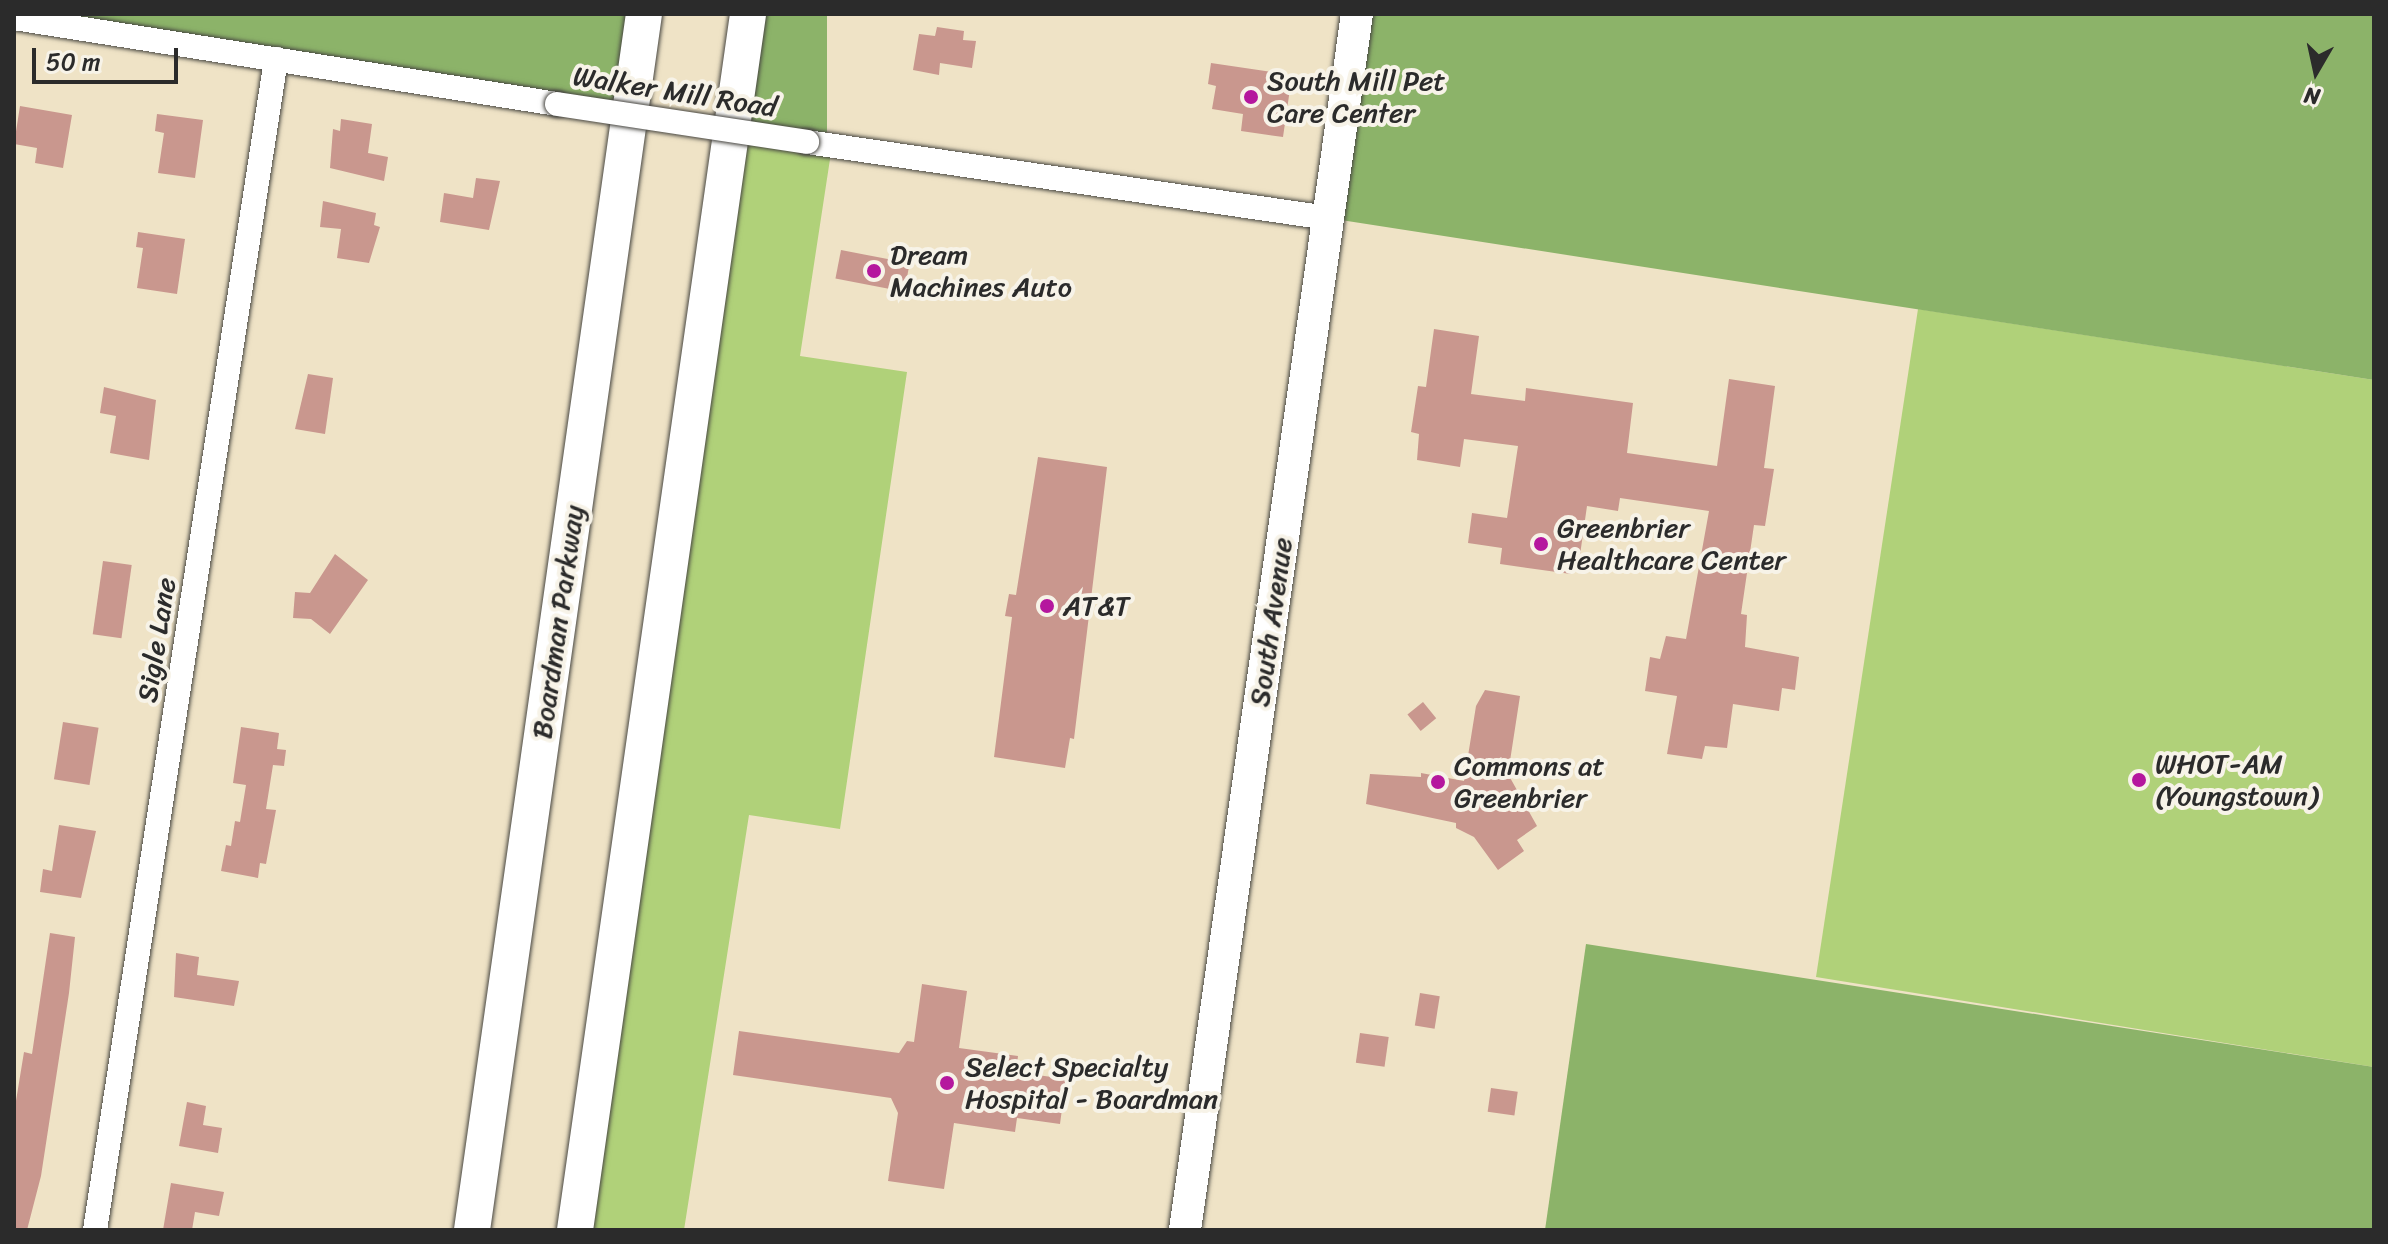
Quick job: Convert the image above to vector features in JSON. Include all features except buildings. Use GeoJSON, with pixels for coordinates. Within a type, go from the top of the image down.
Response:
{"type":"FeatureCollection","features":[{"type":"Feature","properties":{"kind":"highway","name":"Boardman Parkway"},"geometry":{"type":"LineString","coordinates":[[472,1230],[644,14]]}},
{"type":"Feature","properties":{"kind":"highway"},"geometry":{"type":"LineString","coordinates":[[575,1230],[748,14]]}},
{"type":"Feature","properties":{"kind":"main road","name":"South Avenue"},"geometry":{"type":"LineString","coordinates":[[1185,1230],[1357,14]]}},
{"type":"Feature","properties":{"kind":"street","name":"Walker Mill Road"},"geometry":{"type":"LineString","coordinates":[[14,18],[557,104],[1328,218]]}},
{"type":"Feature","properties":{"kind":"street","name":"Sigle Lane"},"geometry":{"type":"LineString","coordinates":[[95,1230],[276,59]]}},
{"type":"Feature","properties":{"kind":"green space"},"geometry":{"type":"Polygon","coordinates":[[[14,14],[644,14],[630,115],[14,14]]]}},
{"type":"Feature","properties":{"kind":"green space"},"geometry":{"type":"Polygon","coordinates":[[[748,14],[827,14],[827,132],[748,132],[748,14]]]}},
{"type":"Feature","properties":{"kind":"green space"},"geometry":{"type":"Polygon","coordinates":[[[1357,14],[2374,14],[2374,380],[1328,218],[1357,14]]]}},
{"type":"Feature","properties":{"kind":"green space"},"geometry":{"type":"Polygon","coordinates":[[[731,131],[832,146],[800,356],[907,372],[840,829],[749,815],[684,1230],[575,1230],[731,131]]]}},
{"type":"Feature","properties":{"kind":"green space"},"geometry":{"type":"Polygon","coordinates":[[[1918,309],[2374,380],[2374,1067],[1816,977],[1918,309]]]}},
{"type":"Feature","properties":{"kind":"green space"},"geometry":{"type":"Polygon","coordinates":[[[1586,944],[2374,1067],[2374,1230],[1545,1230],[1586,944]]]}},
{"type":"Feature","properties":{"kind":"place","name":"South Mill Pet Care Center"},"geometry":{"type":"Point","coordinates":[1251,97]}},
{"type":"Feature","properties":{"kind":"place","name":"Dream Machines Auto"},"geometry":{"type":"Point","coordinates":[874,271]}},
{"type":"Feature","properties":{"kind":"place","name":"Greenbrier Healthcare Center"},"geometry":{"type":"Point","coordinates":[1541,544]}},
{"type":"Feature","properties":{"kind":"place","name":"AT&T"},"geometry":{"type":"Point","coordinates":[1047,606]}},
{"type":"Feature","properties":{"kind":"place","name":"WHOT-AM (Youngstown)"},"geometry":{"type":"Point","coordinates":[2139,780]}},
{"type":"Feature","properties":{"kind":"place","name":"Commons at Greenbrier"},"geometry":{"type":"Point","coordinates":[1438,782]}},
{"type":"Feature","properties":{"kind":"place","name":"Select Specialty Hospital - Boardman"},"geometry":{"type":"Point","coordinates":[947,1083]}}]}
